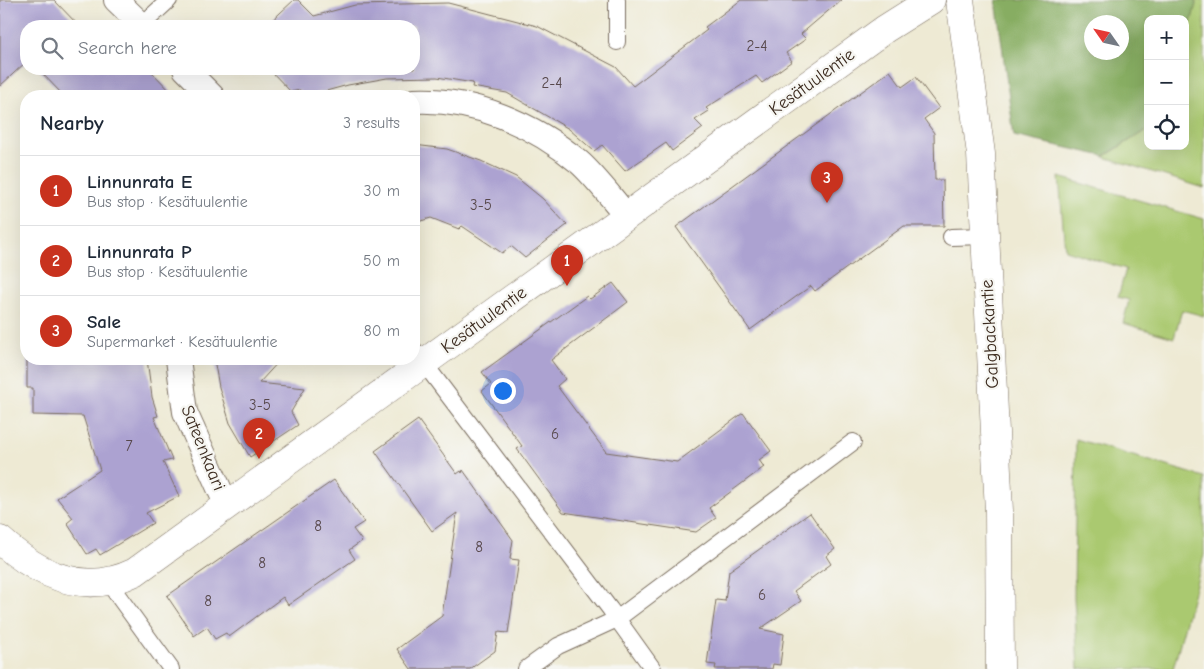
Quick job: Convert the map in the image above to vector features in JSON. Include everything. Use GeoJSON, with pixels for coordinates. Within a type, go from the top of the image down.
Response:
{"type":"FeatureCollection","features":[{"type":"Feature","properties":{"kind":"street"},"geometry":{"type":"LineString","coordinates":[[116,0],[136,20]]}},
{"type":"Feature","properties":{"kind":"street","name":"Kesätuulentie"},"geometry":{"type":"LineString","coordinates":[[420,356],[627,216],[885,29],[931,0]]}},
{"type":"Feature","properties":{"kind":"street","name":"Galgbackantie"},"geometry":{"type":"LineString","coordinates":[[960,0],[981,154],[999,511],[1000,669]]}},
{"type":"Feature","properties":{"kind":"street"},"geometry":{"type":"LineString","coordinates":[[191,75],[206,90]]}},
{"type":"Feature","properties":{"kind":"street"},"geometry":{"type":"LineString","coordinates":[[420,101],[431,100],[471,106],[511,119],[546,139],[580,162],[627,216]]}},
{"type":"Feature","properties":{"kind":"street","name":"Sateenkaari"},"geometry":{"type":"LineString","coordinates":[[179,365],[185,412],[227,506]]}},
{"type":"Feature","properties":{"kind":"street","name":"Kesätuulentie"},"geometry":{"type":"LineString","coordinates":[[0,540],[35,567],[56,577],[74,582],[91,583],[108,582],[122,578],[135,572],[227,506],[409,365]]}},
{"type":"Feature","properties":{"kind":"lane"},"geometry":{"type":"LineString","coordinates":[[148,20],[168,0]]}},
{"type":"Feature","properties":{"kind":"lane"},"geometry":{"type":"LineString","coordinates":[[616,0],[617,42]]}},
{"type":"Feature","properties":{"kind":"lane"},"geometry":{"type":"LineString","coordinates":[[951,237],[985,236]]}},
{"type":"Feature","properties":{"kind":"lane"},"geometry":{"type":"LineString","coordinates":[[420,358],[653,669]]}},
{"type":"Feature","properties":{"kind":"lane"},"geometry":{"type":"LineString","coordinates":[[526,669],[558,646],[617,619],[853,442]]}},
{"type":"Feature","properties":{"kind":"lane"},"geometry":{"type":"LineString","coordinates":[[108,582],[171,669]]}},
{"type":"Feature","properties":{"kind":"green space"},"geometry":{"type":"Polygon","coordinates":[[[996,0],[1197,0],[1189,30],[1189,15],[1144,15],[1144,131],[1104,156],[1014,136],[996,0]]]}},
{"type":"Feature","properties":{"kind":"green space"},"geometry":{"type":"Polygon","coordinates":[[[1197,0],[1204,0],[1204,188],[1104,157],[1144,132],[1144,150],[1189,150],[1189,30],[1197,0]]]}},
{"type":"Feature","properties":{"kind":"green space"},"geometry":{"type":"Polygon","coordinates":[[[1059,177],[1204,219],[1204,316],[1182,310],[1174,338],[1123,323],[1129,300],[1118,297],[1126,269],[1065,250],[1059,177]]]}},
{"type":"Feature","properties":{"kind":"green space"},"geometry":{"type":"Polygon","coordinates":[[[1076,439],[1204,477],[1204,555],[1173,669],[1078,669],[1074,597],[1076,439]]]}},
{"type":"Feature","properties":{"kind":"building"},"geometry":{"type":"Polygon","coordinates":[[[0,0],[54,0],[73,20],[20,20],[20,68],[0,86],[0,0]]]}},
{"type":"Feature","properties":{"kind":"building"},"geometry":{"type":"Polygon","coordinates":[[[294,0],[298,0],[314,16],[355,5],[448,3],[537,26],[616,67],[633,86],[707,30],[705,27],[741,0],[841,0],[801,34],[806,39],[786,53],[792,61],[762,83],[756,76],[706,108],[709,111],[695,120],[703,128],[672,151],[666,143],[625,171],[602,145],[594,151],[569,129],[507,93],[472,87],[473,83],[437,77],[387,78],[330,90],[289,90],[275,75],[420,75],[420,20],[272,20],[294,0]]]}},
{"type":"Feature","properties":{"kind":"building"},"geometry":{"type":"Polygon","coordinates":[[[890,71],[902,87],[916,77],[939,108],[924,119],[934,133],[935,180],[943,180],[944,226],[904,226],[815,291],[811,286],[750,330],[676,227],[890,71]]]}},
{"type":"Feature","properties":{"kind":"building"},"geometry":{"type":"Polygon","coordinates":[[[44,75],[155,75],[169,90],[58,90],[44,75]]]}},
{"type":"Feature","properties":{"kind":"building"},"geometry":{"type":"Polygon","coordinates":[[[420,146],[447,149],[481,161],[516,177],[543,199],[567,225],[525,258],[511,246],[502,253],[462,226],[459,229],[431,218],[420,221],[420,146]]]}},
{"type":"Feature","properties":{"kind":"building"},"geometry":{"type":"Polygon","coordinates":[[[613,283],[628,302],[551,360],[565,379],[557,386],[606,452],[677,462],[743,413],[771,451],[759,460],[764,467],[709,508],[716,518],[696,532],[563,512],[517,449],[522,446],[482,391],[491,384],[482,372],[587,296],[590,299],[613,283]]]}},
{"type":"Feature","properties":{"kind":"building"},"geometry":{"type":"Polygon","coordinates":[[[27,365],[148,365],[152,397],[158,416],[154,417],[172,460],[163,462],[179,496],[146,513],[153,523],[100,555],[96,549],[87,554],[67,523],[73,518],[57,498],[100,470],[83,416],[33,415],[33,388],[27,388],[27,365]]]}},
{"type":"Feature","properties":{"kind":"building"},"geometry":{"type":"Polygon","coordinates":[[[215,365],[276,365],[259,383],[305,388],[291,412],[298,425],[250,457],[230,423],[219,387],[215,365]]]}},
{"type":"Feature","properties":{"kind":"building"},"geometry":{"type":"Polygon","coordinates":[[[418,420],[457,474],[461,471],[462,473],[463,470],[513,540],[510,559],[519,560],[508,633],[498,632],[495,651],[470,669],[411,669],[397,649],[442,616],[457,513],[432,531],[375,451],[418,420]]]}},
{"type":"Feature","properties":{"kind":"building"},"geometry":{"type":"Polygon","coordinates":[[[334,480],[364,522],[353,529],[362,541],[349,550],[355,559],[288,605],[283,597],[229,637],[226,633],[215,639],[207,627],[194,636],[167,596],[334,480]]]}},
{"type":"Feature","properties":{"kind":"building"},"geometry":{"type":"Polygon","coordinates":[[[810,513],[835,549],[826,556],[831,564],[794,591],[801,601],[760,629],[784,634],[780,665],[773,664],[772,669],[715,669],[716,665],[707,664],[716,600],[725,601],[729,571],[810,513]]]}},
{"type":"Feature","properties":{"kind":"place","name":"Sale"},"geometry":{"type":"Point","coordinates":[827,203]}},
{"type":"Feature","properties":{"kind":"place","name":"Linnunrata E"},"geometry":{"type":"Point","coordinates":[567,286]}},
{"type":"Feature","properties":{"kind":"place","name":"Linnunrata P"},"geometry":{"type":"Point","coordinates":[259,459]}}]}
